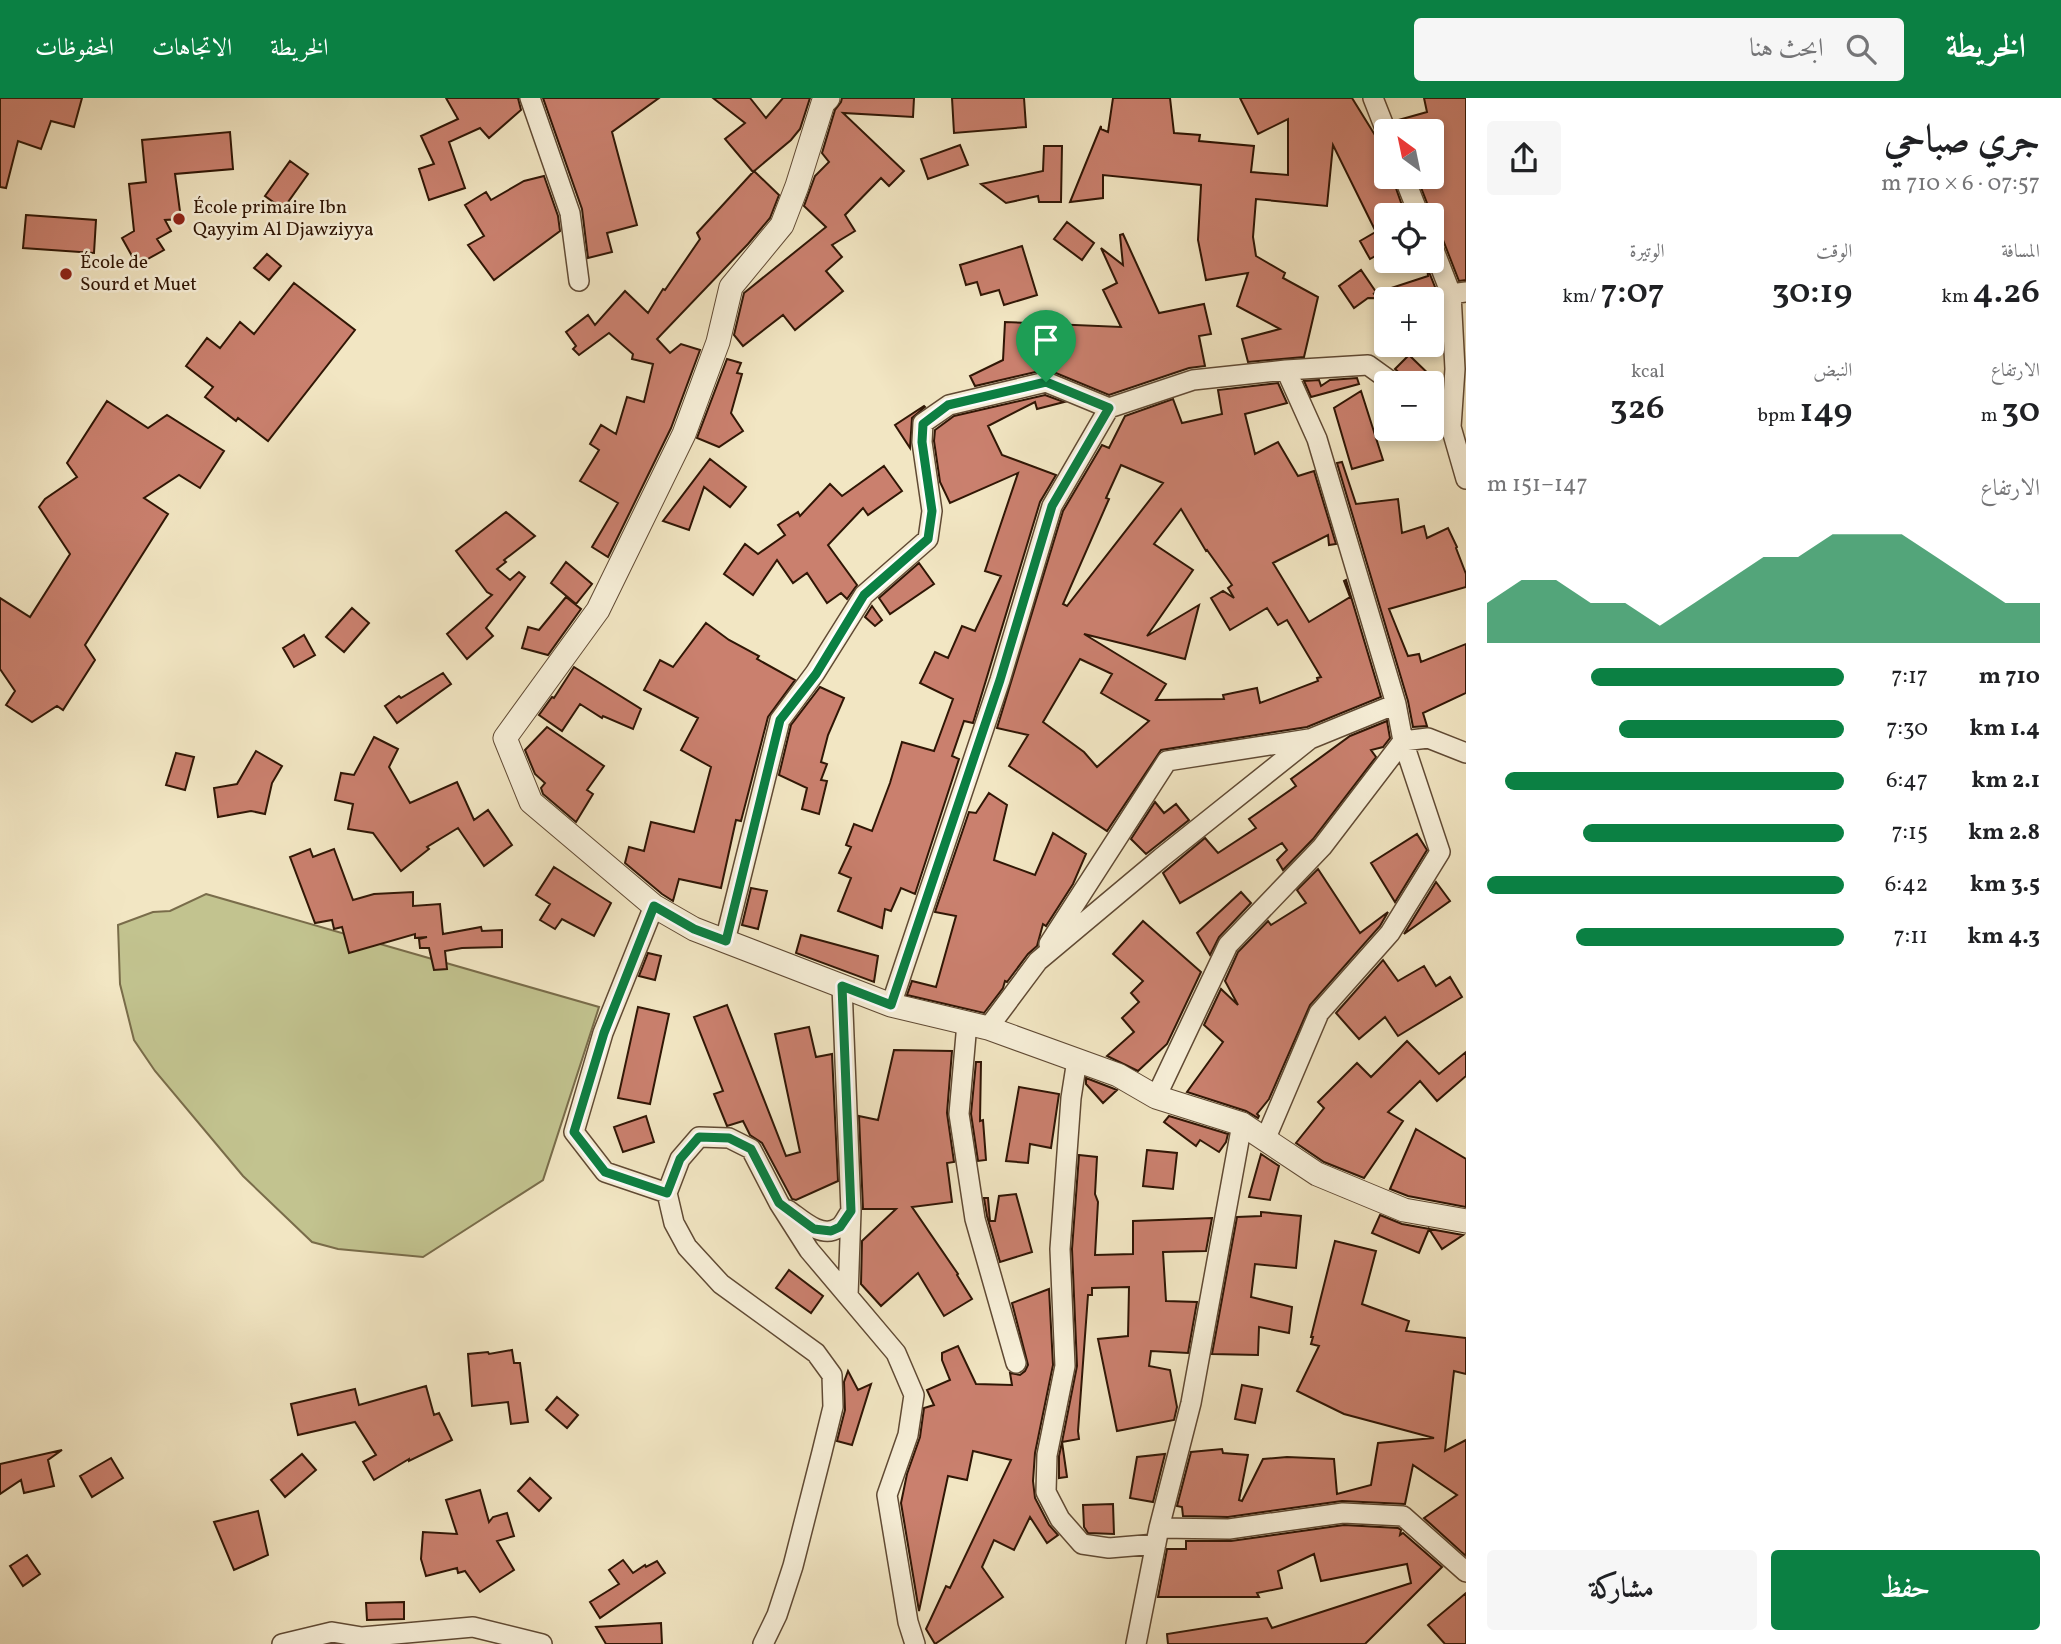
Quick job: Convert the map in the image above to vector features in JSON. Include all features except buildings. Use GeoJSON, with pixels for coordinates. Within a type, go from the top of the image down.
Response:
{"type":"FeatureCollection","features":[{"type":"Feature","properties":{"kind":"street"},"geometry":{"type":"LineString","coordinates":[[530,98],[570,213],[579,281]]}},
{"type":"Feature","properties":{"kind":"street"},"geometry":{"type":"LineString","coordinates":[[828,98],[823,103],[782,225],[731,287],[718,342],[684,434],[598,610],[505,738],[531,802],[654,906],[694,929],[891,1005],[978,1026],[1118,1075],[1156,1097],[1242,1124],[1317,1174],[1404,1210],[1466,1221]]}},
{"type":"Feature","properties":{"kind":"street"},"geometry":{"type":"LineString","coordinates":[[1373,98],[1381,119]]}},
{"type":"Feature","properties":{"kind":"street"},"geometry":{"type":"LineString","coordinates":[[1444,267],[1458,293],[1451,427],[1466,479]]}},
{"type":"Feature","properties":{"kind":"street"},"geometry":{"type":"LineString","coordinates":[[726,941],[780,720],[816,674],[864,595],[928,539],[932,511],[922,442],[923,424],[948,405],[1046,382],[1109,408],[1194,380],[1368,365],[1376,371]]}},
{"type":"Feature","properties":{"kind":"street"},"geometry":{"type":"LineString","coordinates":[[1265,1140],[1320,1013],[1390,933],[1440,852],[1403,741],[1396,705],[1317,439],[1286,370]]}},
{"type":"Feature","properties":{"kind":"street"},"geometry":{"type":"LineString","coordinates":[[891,1005],[1000,680],[1052,506],[1109,408]]}},
{"type":"Feature","properties":{"kind":"street"},"geometry":{"type":"LineString","coordinates":[[1444,421],[1451,427]]}},
{"type":"Feature","properties":{"kind":"street"},"geometry":{"type":"LineString","coordinates":[[1038,961],[1167,761],[1310,739],[1396,705]]}},
{"type":"Feature","properties":{"kind":"street"},"geometry":{"type":"LineString","coordinates":[[1156,1097],[1228,945],[1322,847],[1403,741],[1428,738],[1466,753]]}},
{"type":"Feature","properties":{"kind":"street"},"geometry":{"type":"LineString","coordinates":[[1016,1363],[975,1219],[960,1114],[978,1026],[1038,961],[1310,739]]}},
{"type":"Feature","properties":{"kind":"street"},"geometry":{"type":"LineString","coordinates":[[654,906],[604,1033],[574,1132],[605,1172],[667,1193]]}},
{"type":"Feature","properties":{"kind":"street"},"geometry":{"type":"LineString","coordinates":[[842,986],[851,1211],[848,1296]]}},
{"type":"Feature","properties":{"kind":"street"},"geometry":{"type":"LineString","coordinates":[[1077,1060],[1071,1098],[1060,1248],[1065,1366],[1047,1455],[1046,1492],[1060,1519],[1082,1544],[1109,1548],[1158,1536],[1343,1513],[1403,1516],[1466,1572]]}},
{"type":"Feature","properties":{"kind":"street"},"geometry":{"type":"LineString","coordinates":[[1136,1644],[1158,1536],[1191,1403],[1242,1124]]}},
{"type":"Feature","properties":{"kind":"street"},"geometry":{"type":"LineString","coordinates":[[763,1644],[778,1615],[813,1490],[833,1407],[832,1375],[816,1353],[721,1284],[687,1247],[674,1223],[667,1193],[680,1159],[699,1137],[729,1138],[751,1149],[779,1203],[809,1250],[896,1353],[914,1395],[908,1435],[887,1495],[908,1622],[915,1644]]}},
{"type":"Feature","properties":{"kind":"street"},"geometry":{"type":"LineString","coordinates":[[779,1203],[814,1229],[831,1231],[840,1227],[851,1211]]}},
{"type":"Feature","properties":{"kind":"street"},"geometry":{"type":"LineString","coordinates":[[282,1644],[332,1632],[365,1640],[473,1627],[542,1644]]}},
{"type":"Feature","properties":{"kind":"green space"},"geometry":{"type":"Polygon","coordinates":[[[206,894],[599,1007],[543,1180],[423,1257],[338,1249],[312,1242],[243,1176],[155,1071],[134,1040],[120,984],[118,925],[153,912],[170,911],[206,894]]]}},
{"type":"Feature","properties":{"kind":"place","name":"École primaire Ibn Qayyim Al Djawziyya"},"geometry":{"type":"Point","coordinates":[179,219]}},
{"type":"Feature","properties":{"kind":"place","name":"École de Sourd et Muet"},"geometry":{"type":"Point","coordinates":[66,274]}},
{"type":"Feature","properties":{"kind":"route"},"geometry":{"type":"LineString","coordinates":[[1046,382],[1109,408],[1052,506],[1000,680],[891,1005],[842,986],[851,1211],[840,1227],[831,1231],[814,1229],[779,1203],[751,1149],[729,1138],[699,1137],[680,1159],[667,1193],[605,1172],[574,1132],[604,1033],[654,906],[694,929],[726,941],[780,720],[816,674],[864,595],[928,539],[932,511],[922,442],[923,424],[948,405],[1046,382]]}}]}
